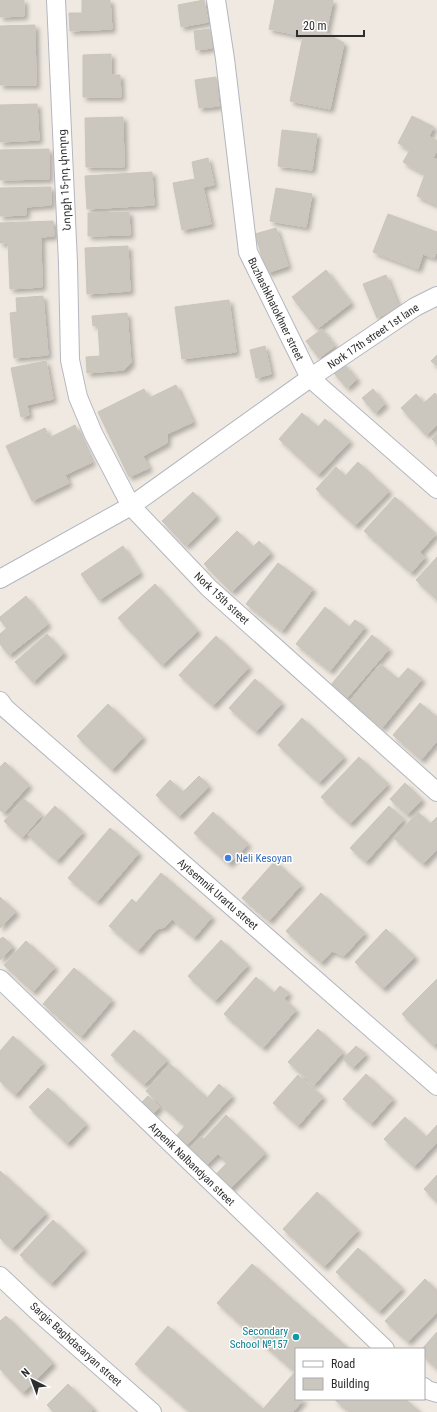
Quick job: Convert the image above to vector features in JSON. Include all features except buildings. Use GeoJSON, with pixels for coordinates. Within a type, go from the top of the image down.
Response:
{"type":"FeatureCollection","features":[{"type":"Feature","properties":{"kind":"street","name":"Nork 15th street"},"geometry":{"type":"LineString","coordinates":[[56,0],[68,263],[70,360],[78,397],[90,426],[131,506],[209,588],[437,792]]}},
{"type":"Feature","properties":{"kind":"street","name":"Buzhashkhatokhner street"},"geometry":{"type":"LineString","coordinates":[[216,0],[225,59],[248,252],[310,378],[437,489]]}},
{"type":"Feature","properties":{"kind":"street","name":"Nork 17th street 1st lane"},"geometry":{"type":"LineString","coordinates":[[0,579],[131,506],[310,378],[414,307],[437,296]]}},
{"type":"Feature","properties":{"kind":"street","name":"Aytsemnik Urartu street"},"geometry":{"type":"LineString","coordinates":[[0,701],[5,708],[437,1086]]}},
{"type":"Feature","properties":{"kind":"street","name":"Arpenik Nalbandyan street"},"geometry":{"type":"LineString","coordinates":[[0,979],[384,1348]]}},
{"type":"Feature","properties":{"kind":"street","name":"Sargis Baghdasaryan street"},"geometry":{"type":"LineString","coordinates":[[0,1276],[37,1311],[152,1412]]}},
{"type":"Feature","properties":{"kind":"street"},"geometry":{"type":"LineString","coordinates":[[425,1388],[437,1393]]}},
{"type":"Feature","properties":{"kind":"place","name":"Neli Kesoyan"},"geometry":{"type":"Point","coordinates":[228,858]}},
{"type":"Feature","properties":{"kind":"place","name":"Secondary School №157"},"geometry":{"type":"Point","coordinates":[296,1337]}}]}
